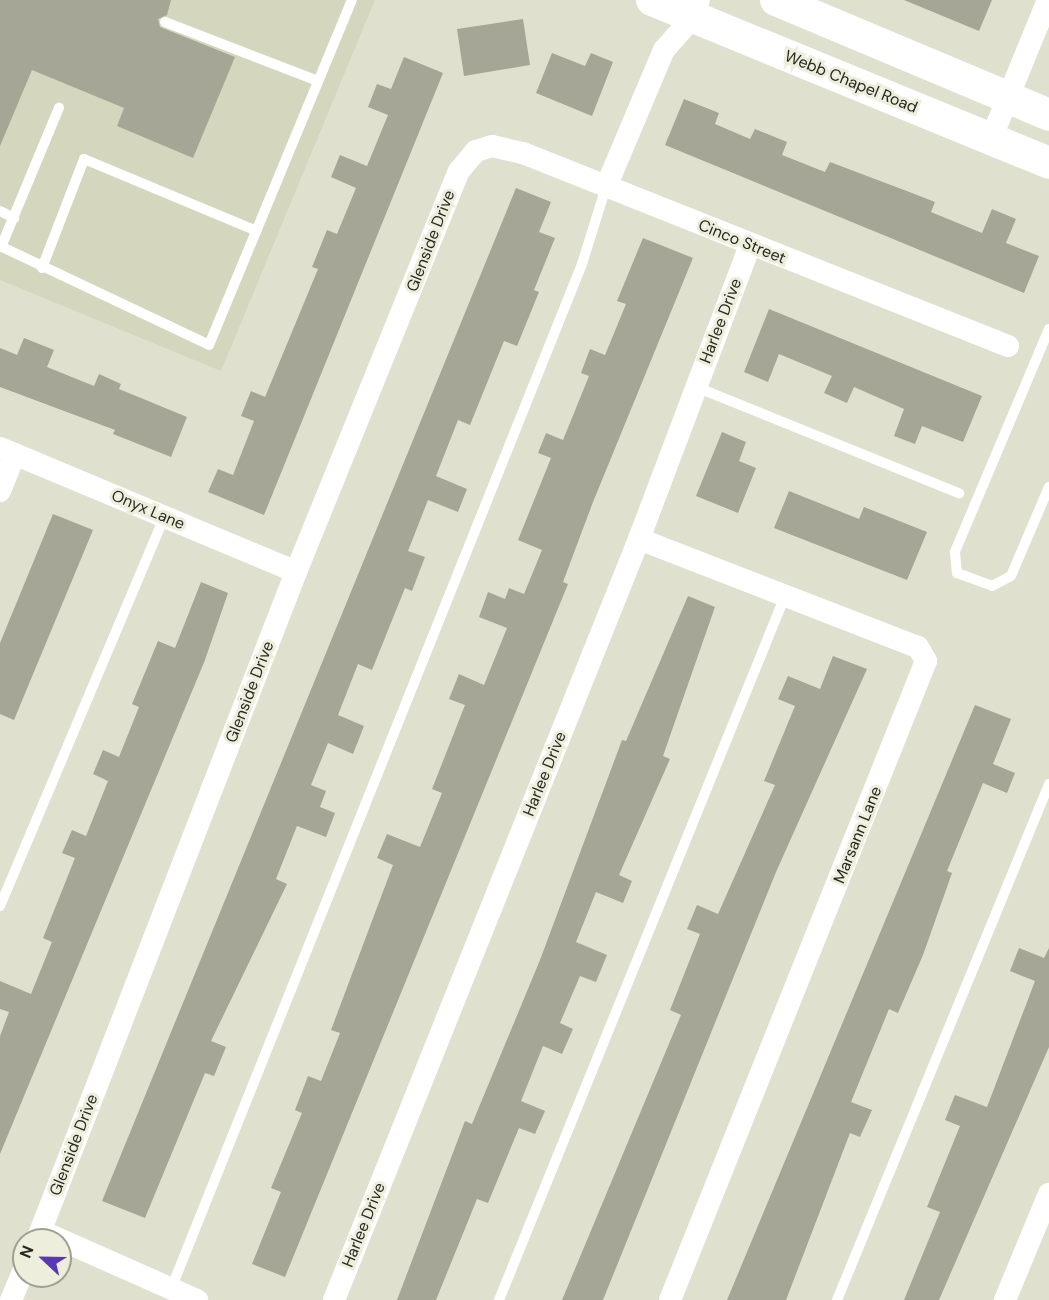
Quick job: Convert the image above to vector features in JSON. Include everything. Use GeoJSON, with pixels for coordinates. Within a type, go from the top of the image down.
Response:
{"type":"FeatureCollection","features":[{"type":"Feature","properties":{"kind":"main road","name":"Webb Chapel Road"},"geometry":{"type":"LineString","coordinates":[[652,0],[696,8],[1049,163]]}},
{"type":"Feature","properties":{"kind":"main road"},"geometry":{"type":"LineString","coordinates":[[776,0],[1049,116]]}},
{"type":"Feature","properties":{"kind":"street"},"geometry":{"type":"LineString","coordinates":[[990,139],[1048,0]]}},
{"type":"Feature","properties":{"kind":"street"},"geometry":{"type":"LineString","coordinates":[[606,187],[664,50],[696,8]]}},
{"type":"Feature","properties":{"kind":"street","name":"Cinco Street"},"geometry":{"type":"LineString","coordinates":[[476,151],[492,146],[523,153],[750,246],[1008,346]]}},
{"type":"Feature","properties":{"kind":"street","name":"Glenside Drive"},"geometry":{"type":"LineString","coordinates":[[42,1228],[296,572],[459,171],[476,151]]}},
{"type":"Feature","properties":{"kind":"street","name":"Harlee Drive"},"geometry":{"type":"LineString","coordinates":[[334,1300],[639,539],[750,246]]}},
{"type":"Feature","properties":{"kind":"street"},"geometry":{"type":"LineString","coordinates":[[0,491],[8,451]]}},
{"type":"Feature","properties":{"kind":"street","name":"Onyx Lane"},"geometry":{"type":"LineString","coordinates":[[8,451],[296,572]]}},
{"type":"Feature","properties":{"kind":"street","name":"Marsann Lane"},"geometry":{"type":"LineString","coordinates":[[639,539],[918,647],[926,661],[670,1300]]}},
{"type":"Feature","properties":{"kind":"street"},"geometry":{"type":"LineString","coordinates":[[1005,1300],[1049,1194]]}},
{"type":"Feature","properties":{"kind":"street"},"geometry":{"type":"LineString","coordinates":[[72,1249],[196,1300]]}},
{"type":"Feature","properties":{"kind":"lane"},"geometry":{"type":"LineString","coordinates":[[59,108],[1,247],[209,345],[352,0]]}},
{"type":"Feature","properties":{"kind":"lane"},"geometry":{"type":"LineString","coordinates":[[165,22],[318,81]]}},
{"type":"Feature","properties":{"kind":"lane"},"geometry":{"type":"LineString","coordinates":[[42,268],[84,159],[257,231]]}},
{"type":"Feature","properties":{"kind":"lane"},"geometry":{"type":"LineString","coordinates":[[171,1289],[582,264],[606,187]]}},
{"type":"Feature","properties":{"kind":"lane"},"geometry":{"type":"LineString","coordinates":[[0,211],[14,218]]}},
{"type":"Feature","properties":{"kind":"lane"},"geometry":{"type":"LineString","coordinates":[[1049,329],[955,552],[957,573],[992,586],[1011,576],[1049,487]]}},
{"type":"Feature","properties":{"kind":"lane"},"geometry":{"type":"LineString","coordinates":[[695,387],[959,493]]}},
{"type":"Feature","properties":{"kind":"lane"},"geometry":{"type":"LineString","coordinates":[[0,906],[164,516]]}},
{"type":"Feature","properties":{"kind":"lane"},"geometry":{"type":"LineString","coordinates":[[499,1300],[785,596]]}},
{"type":"Feature","properties":{"kind":"lane"},"geometry":{"type":"LineString","coordinates":[[837,1300],[1049,784]]}},
{"type":"Feature","properties":{"kind":"shaded area"},"geometry":{"type":"Polygon","coordinates":[[[0,0],[375,0],[221,371],[0,280],[0,0]]]}},
{"type":"Feature","properties":{"kind":"building"},"geometry":{"type":"Polygon","coordinates":[[[0,0],[171,0],[167,15],[158,19],[160,27],[235,57],[193,158],[117,126],[124,108],[32,70],[0,146],[0,0]]]}},
{"type":"Feature","properties":{"kind":"building"},"geometry":{"type":"Polygon","coordinates":[[[904,0],[992,0],[979,31],[904,0]]]}},
{"type":"Feature","properties":{"kind":"building"},"geometry":{"type":"Polygon","coordinates":[[[523,19],[530,65],[464,76],[457,29],[523,19]]]}},
{"type":"Feature","properties":{"kind":"building"},"geometry":{"type":"Polygon","coordinates":[[[552,53],[585,66],[591,53],[613,62],[592,116],[536,93],[552,53]]]}},
{"type":"Feature","properties":{"kind":"building"},"geometry":{"type":"Polygon","coordinates":[[[404,57],[443,73],[264,515],[208,492],[218,469],[233,475],[254,421],[241,416],[251,391],[265,397],[318,269],[312,267],[327,230],[337,234],[356,188],[331,177],[340,155],[367,166],[388,115],[368,107],[377,84],[391,89],[404,57]]]}},
{"type":"Feature","properties":{"kind":"building"},"geometry":{"type":"Polygon","coordinates":[[[684,99],[719,113],[715,124],[750,139],[755,129],[787,142],[782,155],[825,172],[830,162],[912,193],[935,202],[931,212],[982,233],[992,209],[1016,219],[1006,243],[1039,256],[1024,293],[665,145],[684,99]]]}},
{"type":"Feature","properties":{"kind":"building"},"geometry":{"type":"Polygon","coordinates":[[[516,188],[551,202],[539,232],[555,238],[534,290],[539,292],[517,346],[504,341],[470,425],[458,420],[436,476],[467,489],[458,512],[428,500],[408,551],[425,557],[412,591],[405,588],[372,670],[358,664],[338,715],[364,726],[353,754],[328,743],[311,785],[326,791],[320,807],[335,813],[326,837],[297,826],[276,879],[287,884],[211,1041],[226,1047],[214,1076],[205,1073],[145,1218],[102,1201],[516,188]]]}},
{"type":"Feature","properties":{"kind":"building"},"geometry":{"type":"Polygon","coordinates":[[[643,238],[693,258],[593,502],[563,582],[568,584],[285,1277],[252,1264],[281,1192],[271,1188],[302,1113],[295,1110],[308,1076],[321,1081],[340,1033],[331,1030],[393,865],[377,858],[387,834],[420,847],[442,793],[432,789],[465,705],[449,699],[459,674],[484,685],[507,628],[479,617],[488,592],[505,599],[509,588],[524,594],[542,550],[518,540],[551,458],[538,453],[546,433],[563,440],[589,376],[581,373],[590,349],[605,355],[626,304],[617,301],[643,238]]]}},
{"type":"Feature","properties":{"kind":"building"},"geometry":{"type":"Polygon","coordinates":[[[769,309],[982,396],[963,442],[922,426],[915,444],[894,436],[904,409],[854,387],[847,403],[824,393],[832,376],[779,354],[768,382],[744,372],[769,309]]]}},
{"type":"Feature","properties":{"kind":"building"},"geometry":{"type":"Polygon","coordinates":[[[24,338],[54,350],[47,367],[94,386],[99,374],[121,384],[119,389],[187,417],[171,457],[113,434],[115,430],[0,387],[0,348],[17,355],[24,338]]]}},
{"type":"Feature","properties":{"kind":"building"},"geometry":{"type":"Polygon","coordinates":[[[722,432],[746,442],[739,461],[756,468],[738,513],[696,496],[722,432]]]}},
{"type":"Feature","properties":{"kind":"building"},"geometry":{"type":"Polygon","coordinates":[[[789,491],[859,519],[864,507],[927,532],[907,580],[774,528],[789,491]]]}},
{"type":"Feature","properties":{"kind":"building"},"geometry":{"type":"Polygon","coordinates":[[[53,514],[93,530],[14,720],[0,714],[0,643],[53,514]]]}},
{"type":"Feature","properties":{"kind":"building"},"geometry":{"type":"Polygon","coordinates":[[[201,582],[228,593],[205,660],[0,1154],[0,1036],[9,1012],[0,1009],[0,981],[31,994],[52,942],[43,938],[75,858],[62,853],[72,830],[86,836],[108,781],[93,774],[103,750],[119,757],[139,707],[132,704],[158,641],[175,648],[201,582]]]}},
{"type":"Feature","properties":{"kind":"building"},"geometry":{"type":"Polygon","coordinates":[[[688,596],[715,607],[663,756],[670,759],[619,875],[632,881],[623,903],[596,892],[576,942],[607,955],[596,982],[580,976],[560,1023],[573,1029],[562,1054],[543,1046],[521,1101],[545,1111],[535,1134],[519,1128],[488,1203],[477,1199],[436,1300],[397,1300],[465,1121],[472,1124],[540,960],[622,740],[626,741],[688,596]]]}},
{"type":"Feature","properties":{"kind":"building"},"geometry":{"type":"Polygon","coordinates":[[[833,656],[867,669],[776,872],[603,1300],[562,1300],[681,1015],[670,1010],[700,934],[687,929],[697,905],[718,914],[775,785],[764,781],[795,706],[778,699],[788,676],[820,689],[833,656]]]}},
{"type":"Feature","properties":{"kind":"building"},"geometry":{"type":"Polygon","coordinates":[[[975,705],[1011,719],[993,764],[1015,773],[1007,793],[983,783],[947,871],[952,873],[923,955],[898,1013],[889,1009],[851,1102],[872,1110],[860,1137],[850,1133],[786,1300],[727,1300],[975,705]]]}},
{"type":"Feature","properties":{"kind":"building"},"geometry":{"type":"Polygon","coordinates":[[[1019,948],[1044,958],[1049,948],[1049,1047],[939,1300],[904,1300],[940,1212],[927,1207],[960,1126],[945,1120],[955,1095],[987,1107],[1035,981],[1010,971],[1019,948]]]}}]}
